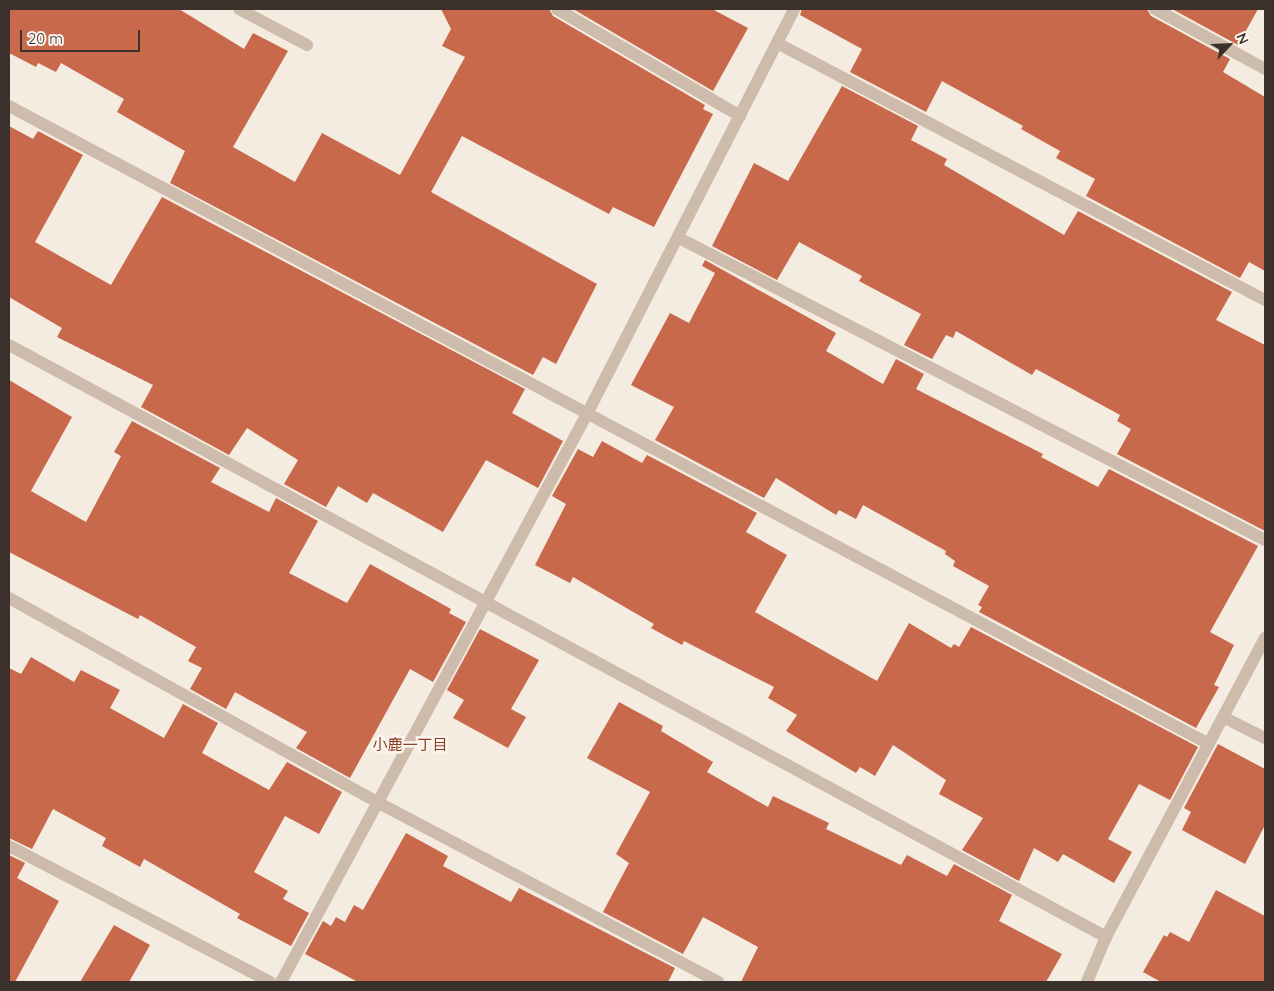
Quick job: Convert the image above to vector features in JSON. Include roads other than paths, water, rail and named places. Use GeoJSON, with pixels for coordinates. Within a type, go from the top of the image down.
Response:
{"type":"FeatureCollection","features":[{"type":"Feature","properties":{"kind":"street"},"geometry":{"type":"LineString","coordinates":[[239,9],[306,45]]}},
{"type":"Feature","properties":{"kind":"street"},"geometry":{"type":"LineString","coordinates":[[557,9],[740,116]]}},
{"type":"Feature","properties":{"kind":"street"},"geometry":{"type":"LineString","coordinates":[[281,982],[587,414],[679,238],[794,9]]}},
{"type":"Feature","properties":{"kind":"street"},"geometry":{"type":"LineString","coordinates":[[1155,9],[1265,69]]}},
{"type":"Feature","properties":{"kind":"street"},"geometry":{"type":"LineString","coordinates":[[777,43],[1265,300]]}},
{"type":"Feature","properties":{"kind":"street"},"geometry":{"type":"LineString","coordinates":[[9,106],[1209,744]]}},
{"type":"Feature","properties":{"kind":"street"},"geometry":{"type":"LineString","coordinates":[[679,238],[1265,540]]}},
{"type":"Feature","properties":{"kind":"street"},"geometry":{"type":"LineString","coordinates":[[9,345],[1106,937]]}},
{"type":"Feature","properties":{"kind":"street"},"geometry":{"type":"LineString","coordinates":[[9,598],[377,802],[718,982]]}},
{"type":"Feature","properties":{"kind":"street"},"geometry":{"type":"LineString","coordinates":[[1087,982],[1106,937],[1265,638]]}},
{"type":"Feature","properties":{"kind":"street"},"geometry":{"type":"LineString","coordinates":[[1223,717],[1265,738]]}},
{"type":"Feature","properties":{"kind":"street"},"geometry":{"type":"LineString","coordinates":[[9,846],[270,982]]}},
{"type":"Feature","properties":{"kind":"district","name":"小鹿一丁目"},"geometry":{"type":"Point","coordinates":[410,745]}}]}
